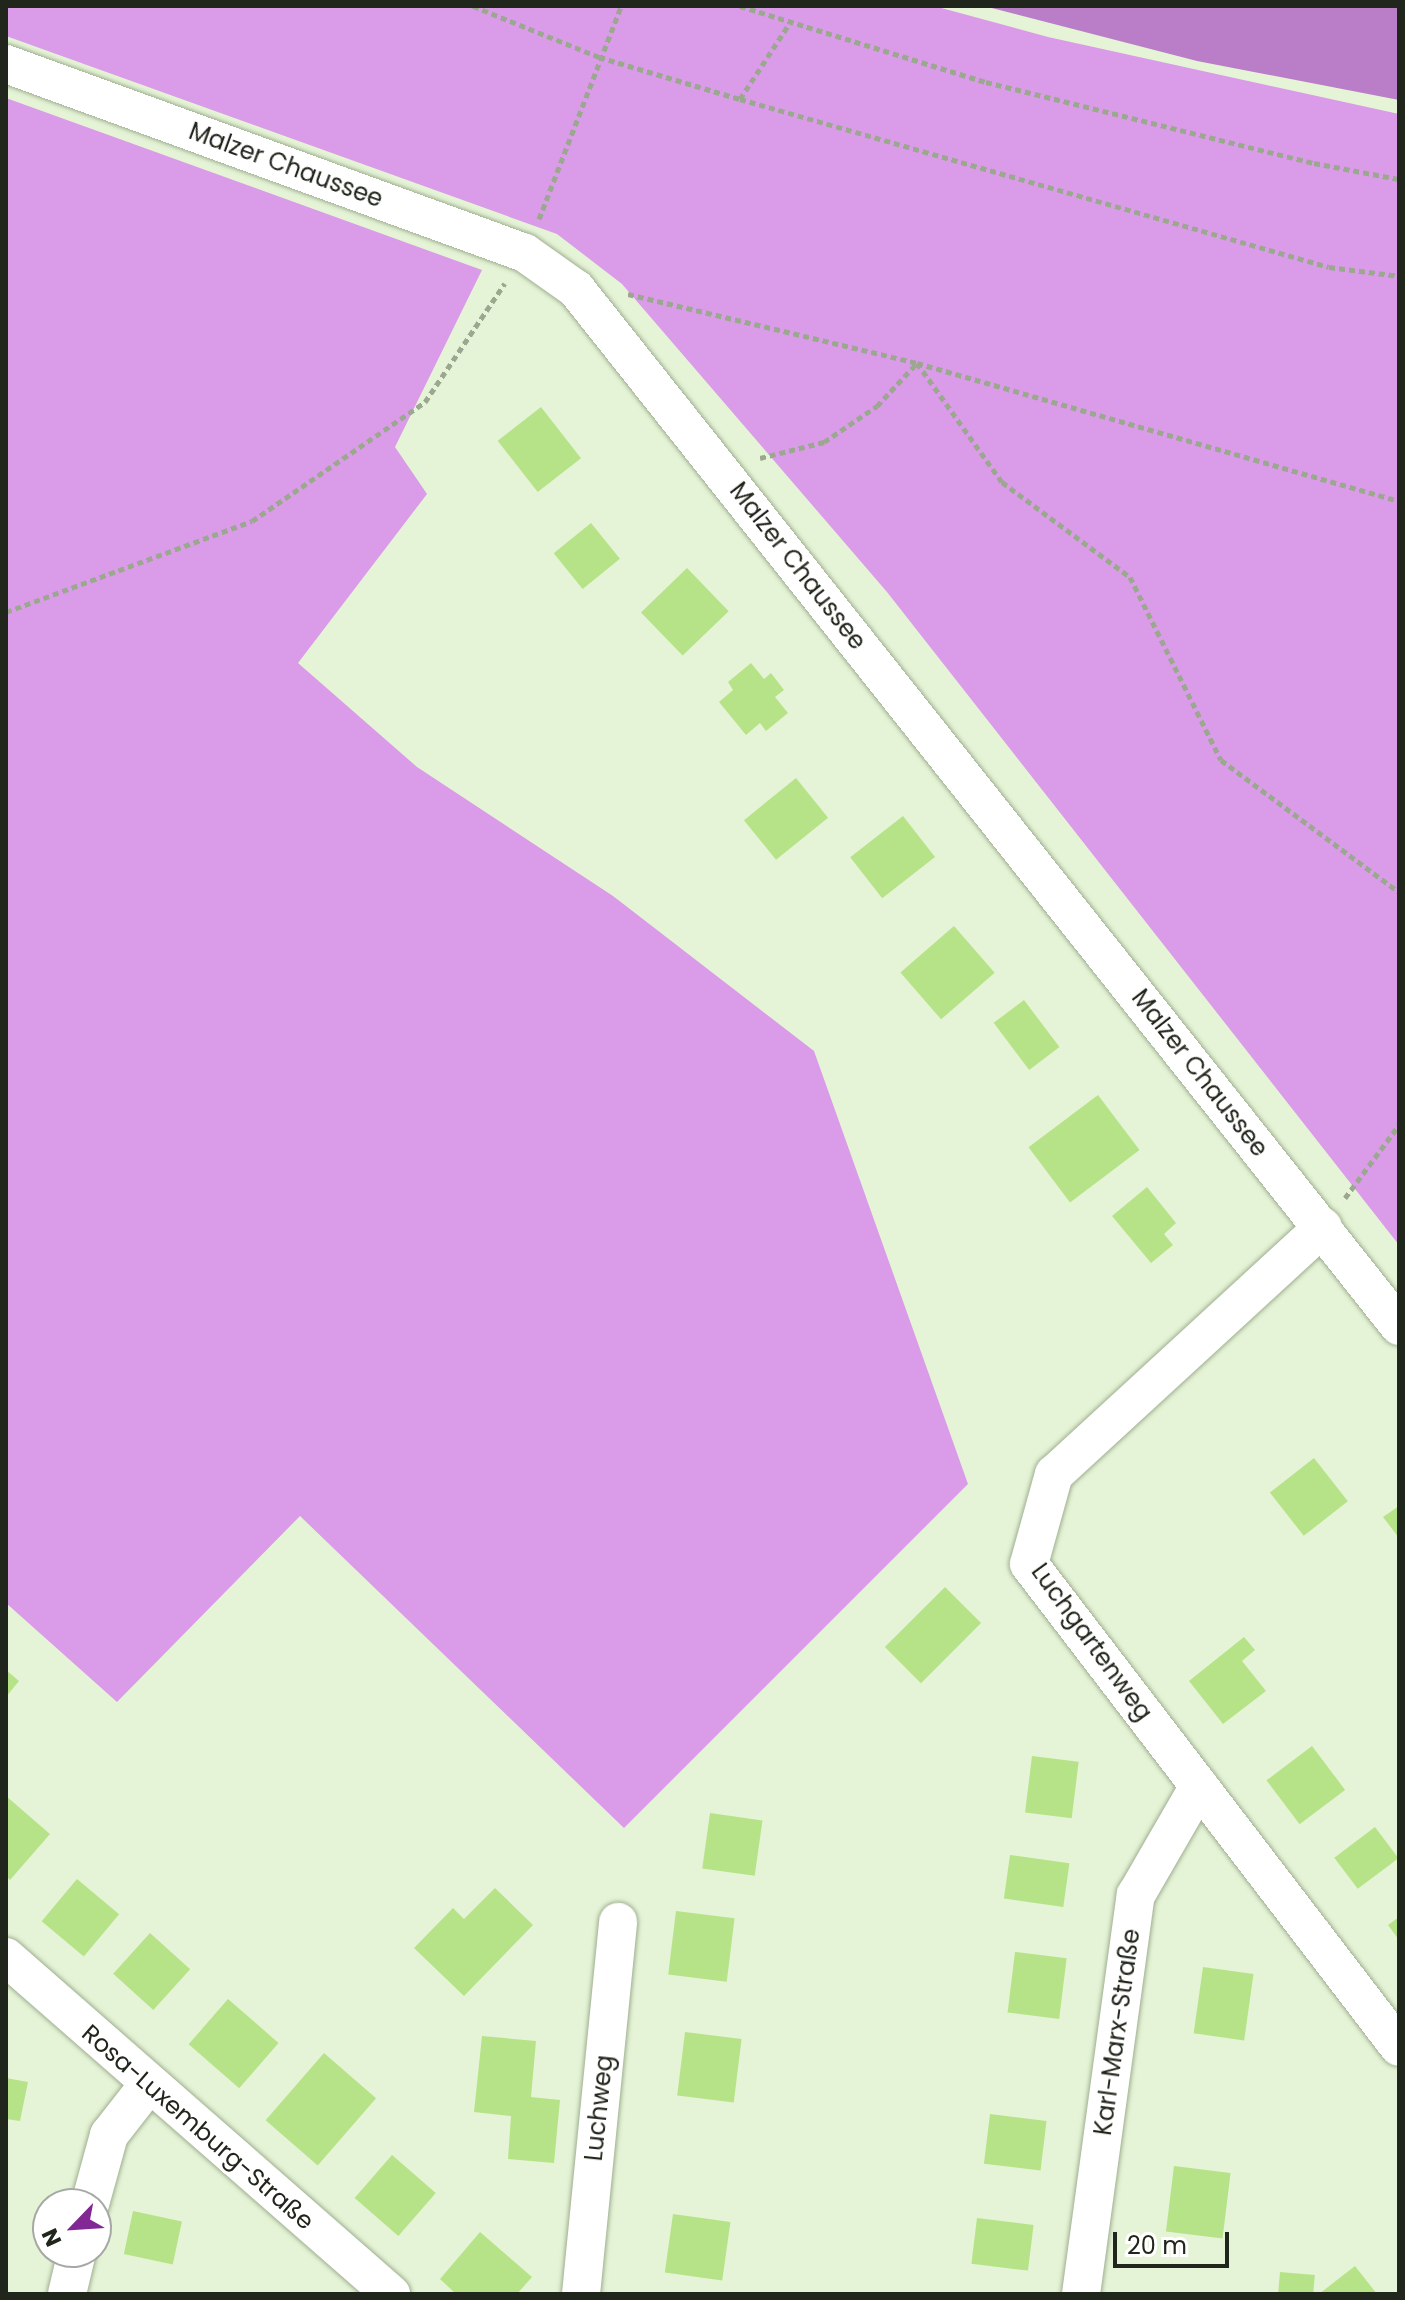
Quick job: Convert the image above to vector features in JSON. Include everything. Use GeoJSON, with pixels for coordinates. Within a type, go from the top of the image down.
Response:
{"type":"FeatureCollection","features":[{"type":"Feature","properties":{"kind":"street","name":"Malzer Chaussee"},"geometry":{"type":"LineString","coordinates":[[6,64],[525,253],[576,289],[1399,1326]]}},
{"type":"Feature","properties":{"kind":"street","name":"Luchgartenweg"},"geometry":{"type":"LineString","coordinates":[[1323,1227],[1054,1474],[1029,1564],[1399,2047]]}},
{"type":"Feature","properties":{"kind":"street","name":"Karl-Marx-Straße"},"geometry":{"type":"LineString","coordinates":[[1081,2294],[1136,1895],[1199,1786]]}},
{"type":"Feature","properties":{"kind":"street","name":"Luchweg"},"geometry":{"type":"LineString","coordinates":[[581,2294],[618,1922]]}},
{"type":"Feature","properties":{"kind":"street","name":"Rosa-Luxemburg-Straße"},"geometry":{"type":"LineString","coordinates":[[6,1957],[148,2085],[391,2294]]}},
{"type":"Feature","properties":{"kind":"street"},"geometry":{"type":"LineString","coordinates":[[94,2188],[109,2135],[148,2085]]}},
{"type":"Feature","properties":{"kind":"street"},"geometry":{"type":"LineString","coordinates":[[67,2294],[73,2268]]}},
{"type":"Feature","properties":{"kind":"path"},"geometry":{"type":"LineString","coordinates":[[473,6],[599,57],[740,99],[1329,267],[1399,276]]}},
{"type":"Feature","properties":{"kind":"path"},"geometry":{"type":"LineString","coordinates":[[6,612],[252,521],[425,402],[525,253],[621,6]]}},
{"type":"Feature","properties":{"kind":"path"},"geometry":{"type":"LineString","coordinates":[[740,6],[986,82],[1314,163],[1399,179]]}},
{"type":"Feature","properties":{"kind":"path"},"geometry":{"type":"LineString","coordinates":[[740,99],[791,21]]}},
{"type":"Feature","properties":{"kind":"path"},"geometry":{"type":"LineString","coordinates":[[576,289],[653,296],[917,363],[1399,501]]}},
{"type":"Feature","properties":{"kind":"path"},"geometry":{"type":"LineString","coordinates":[[720,467],[824,442],[877,406],[917,363]]}},
{"type":"Feature","properties":{"kind":"path"},"geometry":{"type":"LineString","coordinates":[[917,363],[1002,482],[1130,577],[1221,760],[1399,892]]}},
{"type":"Feature","properties":{"kind":"path"},"geometry":{"type":"LineString","coordinates":[[1323,1227],[1399,1125]]}},
{"type":"Feature","properties":{"kind":"shaded area"},"geometry":{"type":"Polygon","coordinates":[[[6,6],[934,6],[1048,37],[1399,114],[1399,1245],[887,592],[622,284],[557,234],[6,36],[6,6]]]}},
{"type":"Feature","properties":{"kind":"shaded area"},"geometry":{"type":"Polygon","coordinates":[[[984,6],[1399,6],[1399,100],[1197,61],[984,6]]]}},
{"type":"Feature","properties":{"kind":"shaded area"},"geometry":{"type":"Polygon","coordinates":[[[6,98],[482,270],[395,447],[427,494],[298,663],[417,767],[613,896],[814,1051],[968,1484],[624,1828],[300,1516],[117,1702],[6,1603],[6,98]]]}},
{"type":"Feature","properties":{"kind":"building"},"geometry":{"type":"Polygon","coordinates":[[[541,407],[581,458],[538,492],[498,441],[541,407]]]}},
{"type":"Feature","properties":{"kind":"building"},"geometry":{"type":"Polygon","coordinates":[[[591,523],[620,559],[583,589],[554,553],[591,523]]]}},
{"type":"Feature","properties":{"kind":"building"},"geometry":{"type":"Polygon","coordinates":[[[687,568],[729,611],[683,656],[641,612],[687,568]]]}},
{"type":"Feature","properties":{"kind":"building"},"geometry":{"type":"Polygon","coordinates":[[[751,663],[764,679],[771,673],[784,690],[775,697],[788,713],[766,731],[760,723],[746,735],[719,702],[733,690],[728,682],[751,663]]]}},
{"type":"Feature","properties":{"kind":"building"},"geometry":{"type":"Polygon","coordinates":[[[796,778],[828,818],[776,860],[744,820],[796,778]]]}},
{"type":"Feature","properties":{"kind":"building"},"geometry":{"type":"Polygon","coordinates":[[[903,816],[935,857],[882,898],[850,857],[903,816]]]}},
{"type":"Feature","properties":{"kind":"building"},"geometry":{"type":"Polygon","coordinates":[[[954,926],[995,973],[941,1019],[900,973],[954,926]]]}},
{"type":"Feature","properties":{"kind":"building"},"geometry":{"type":"Polygon","coordinates":[[[1024,1000],[1060,1047],[1029,1070],[994,1023],[1024,1000]]]}},
{"type":"Feature","properties":{"kind":"building"},"geometry":{"type":"Polygon","coordinates":[[[1098,1095],[1140,1150],[1070,1202],[1029,1147],[1098,1095]]]}},
{"type":"Feature","properties":{"kind":"building"},"geometry":{"type":"Polygon","coordinates":[[[1147,1187],[1176,1223],[1164,1234],[1173,1245],[1151,1263],[1112,1216],[1147,1187]]]}},
{"type":"Feature","properties":{"kind":"building"},"geometry":{"type":"Polygon","coordinates":[[[1314,1458],[1348,1501],[1304,1536],[1270,1492],[1314,1458]]]}},
{"type":"Feature","properties":{"kind":"building"},"geometry":{"type":"Polygon","coordinates":[[[1399,1506],[1399,1538],[1383,1517],[1399,1506]]]}},
{"type":"Feature","properties":{"kind":"building"},"geometry":{"type":"Polygon","coordinates":[[[945,1587],[981,1623],[921,1683],[885,1647],[945,1587]]]}},
{"type":"Feature","properties":{"kind":"building"},"geometry":{"type":"Polygon","coordinates":[[[1244,1637],[1255,1650],[1242,1661],[1266,1691],[1223,1724],[1189,1681],[1244,1637]]]}},
{"type":"Feature","properties":{"kind":"building"},"geometry":{"type":"Polygon","coordinates":[[[6,1670],[19,1681],[6,1697],[6,1670]]]}},
{"type":"Feature","properties":{"kind":"building"},"geometry":{"type":"Polygon","coordinates":[[[1312,1746],[1345,1790],[1300,1824],[1266,1780],[1312,1746]]]}},
{"type":"Feature","properties":{"kind":"building"},"geometry":{"type":"Polygon","coordinates":[[[1032,1756],[1079,1762],[1072,1818],[1025,1813],[1032,1756]]]}},
{"type":"Feature","properties":{"kind":"building"},"geometry":{"type":"Polygon","coordinates":[[[6,1796],[50,1834],[10,1880],[6,1876],[6,1796]]]}},
{"type":"Feature","properties":{"kind":"building"},"geometry":{"type":"Polygon","coordinates":[[[710,1813],[762,1820],[755,1876],[702,1868],[710,1813]]]}},
{"type":"Feature","properties":{"kind":"building"},"geometry":{"type":"Polygon","coordinates":[[[1375,1827],[1398,1858],[1358,1889],[1334,1858],[1375,1827]]]}},
{"type":"Feature","properties":{"kind":"building"},"geometry":{"type":"Polygon","coordinates":[[[1010,1855],[1069,1863],[1063,1907],[1004,1899],[1010,1855]]]}},
{"type":"Feature","properties":{"kind":"building"},"geometry":{"type":"Polygon","coordinates":[[[77,1879],[119,1914],[84,1956],[42,1921],[77,1879]]]}},
{"type":"Feature","properties":{"kind":"building"},"geometry":{"type":"Polygon","coordinates":[[[495,1888],[533,1925],[464,1996],[414,1948],[453,1908],[464,1919],[495,1888]]]}},
{"type":"Feature","properties":{"kind":"building"},"geometry":{"type":"Polygon","coordinates":[[[676,1911],[735,1918],[727,1982],[668,1975],[676,1911]]]}},
{"type":"Feature","properties":{"kind":"building"},"geometry":{"type":"Polygon","coordinates":[[[1399,1917],[1399,1940],[1388,1925],[1399,1917]]]}},
{"type":"Feature","properties":{"kind":"building"},"geometry":{"type":"Polygon","coordinates":[[[150,1933],[190,1969],[153,2010],[113,1974],[150,1933]]]}},
{"type":"Feature","properties":{"kind":"building"},"geometry":{"type":"Polygon","coordinates":[[[1015,1952],[1067,1958],[1059,2019],[1008,2013],[1015,1952]]]}},
{"type":"Feature","properties":{"kind":"building"},"geometry":{"type":"Polygon","coordinates":[[[1203,1967],[1254,1974],[1244,2040],[1194,2033],[1203,1967]]]}},
{"type":"Feature","properties":{"kind":"building"},"geometry":{"type":"Polygon","coordinates":[[[228,1999],[279,2043],[239,2088],[189,2044],[228,1999]]]}},
{"type":"Feature","properties":{"kind":"building"},"geometry":{"type":"Polygon","coordinates":[[[685,2032],[742,2039],[734,2102],[677,2096],[685,2032]]]}},
{"type":"Feature","properties":{"kind":"building"},"geometry":{"type":"Polygon","coordinates":[[[482,2036],[536,2041],[531,2097],[560,2100],[554,2163],[508,2159],[511,2116],[474,2112],[482,2036]]]}},
{"type":"Feature","properties":{"kind":"building"},"geometry":{"type":"Polygon","coordinates":[[[324,2053],[376,2098],[318,2165],[266,2120],[324,2053]]]}},
{"type":"Feature","properties":{"kind":"building"},"geometry":{"type":"Polygon","coordinates":[[[6,2078],[28,2082],[20,2121],[6,2119],[6,2078]]]}},
{"type":"Feature","properties":{"kind":"building"},"geometry":{"type":"Polygon","coordinates":[[[990,2114],[1047,2121],[1040,2171],[984,2164],[990,2114]]]}},
{"type":"Feature","properties":{"kind":"building"},"geometry":{"type":"Polygon","coordinates":[[[392,2155],[436,2193],[398,2236],[355,2198],[392,2155]]]}},
{"type":"Feature","properties":{"kind":"building"},"geometry":{"type":"Polygon","coordinates":[[[1174,2166],[1231,2173],[1223,2238],[1166,2232],[1174,2166]]]}},
{"type":"Feature","properties":{"kind":"building"},"geometry":{"type":"Polygon","coordinates":[[[133,2211],[182,2221],[173,2264],[124,2254],[133,2211]]]}},
{"type":"Feature","properties":{"kind":"building"},"geometry":{"type":"Polygon","coordinates":[[[673,2214],[730,2222],[722,2280],[665,2272],[673,2214]]]}},
{"type":"Feature","properties":{"kind":"building"},"geometry":{"type":"Polygon","coordinates":[[[977,2218],[1034,2225],[1028,2271],[971,2264],[977,2218]]]}},
{"type":"Feature","properties":{"kind":"building"},"geometry":{"type":"Polygon","coordinates":[[[480,2232],[532,2277],[517,2294],[456,2294],[440,2279],[480,2232]]]}},
{"type":"Feature","properties":{"kind":"building"},"geometry":{"type":"Polygon","coordinates":[[[1355,2266],[1377,2294],[1319,2294],[1355,2266]]]}},
{"type":"Feature","properties":{"kind":"building"},"geometry":{"type":"Polygon","coordinates":[[[1280,2272],[1315,2275],[1313,2294],[1278,2294],[1280,2272]]]}}]}
